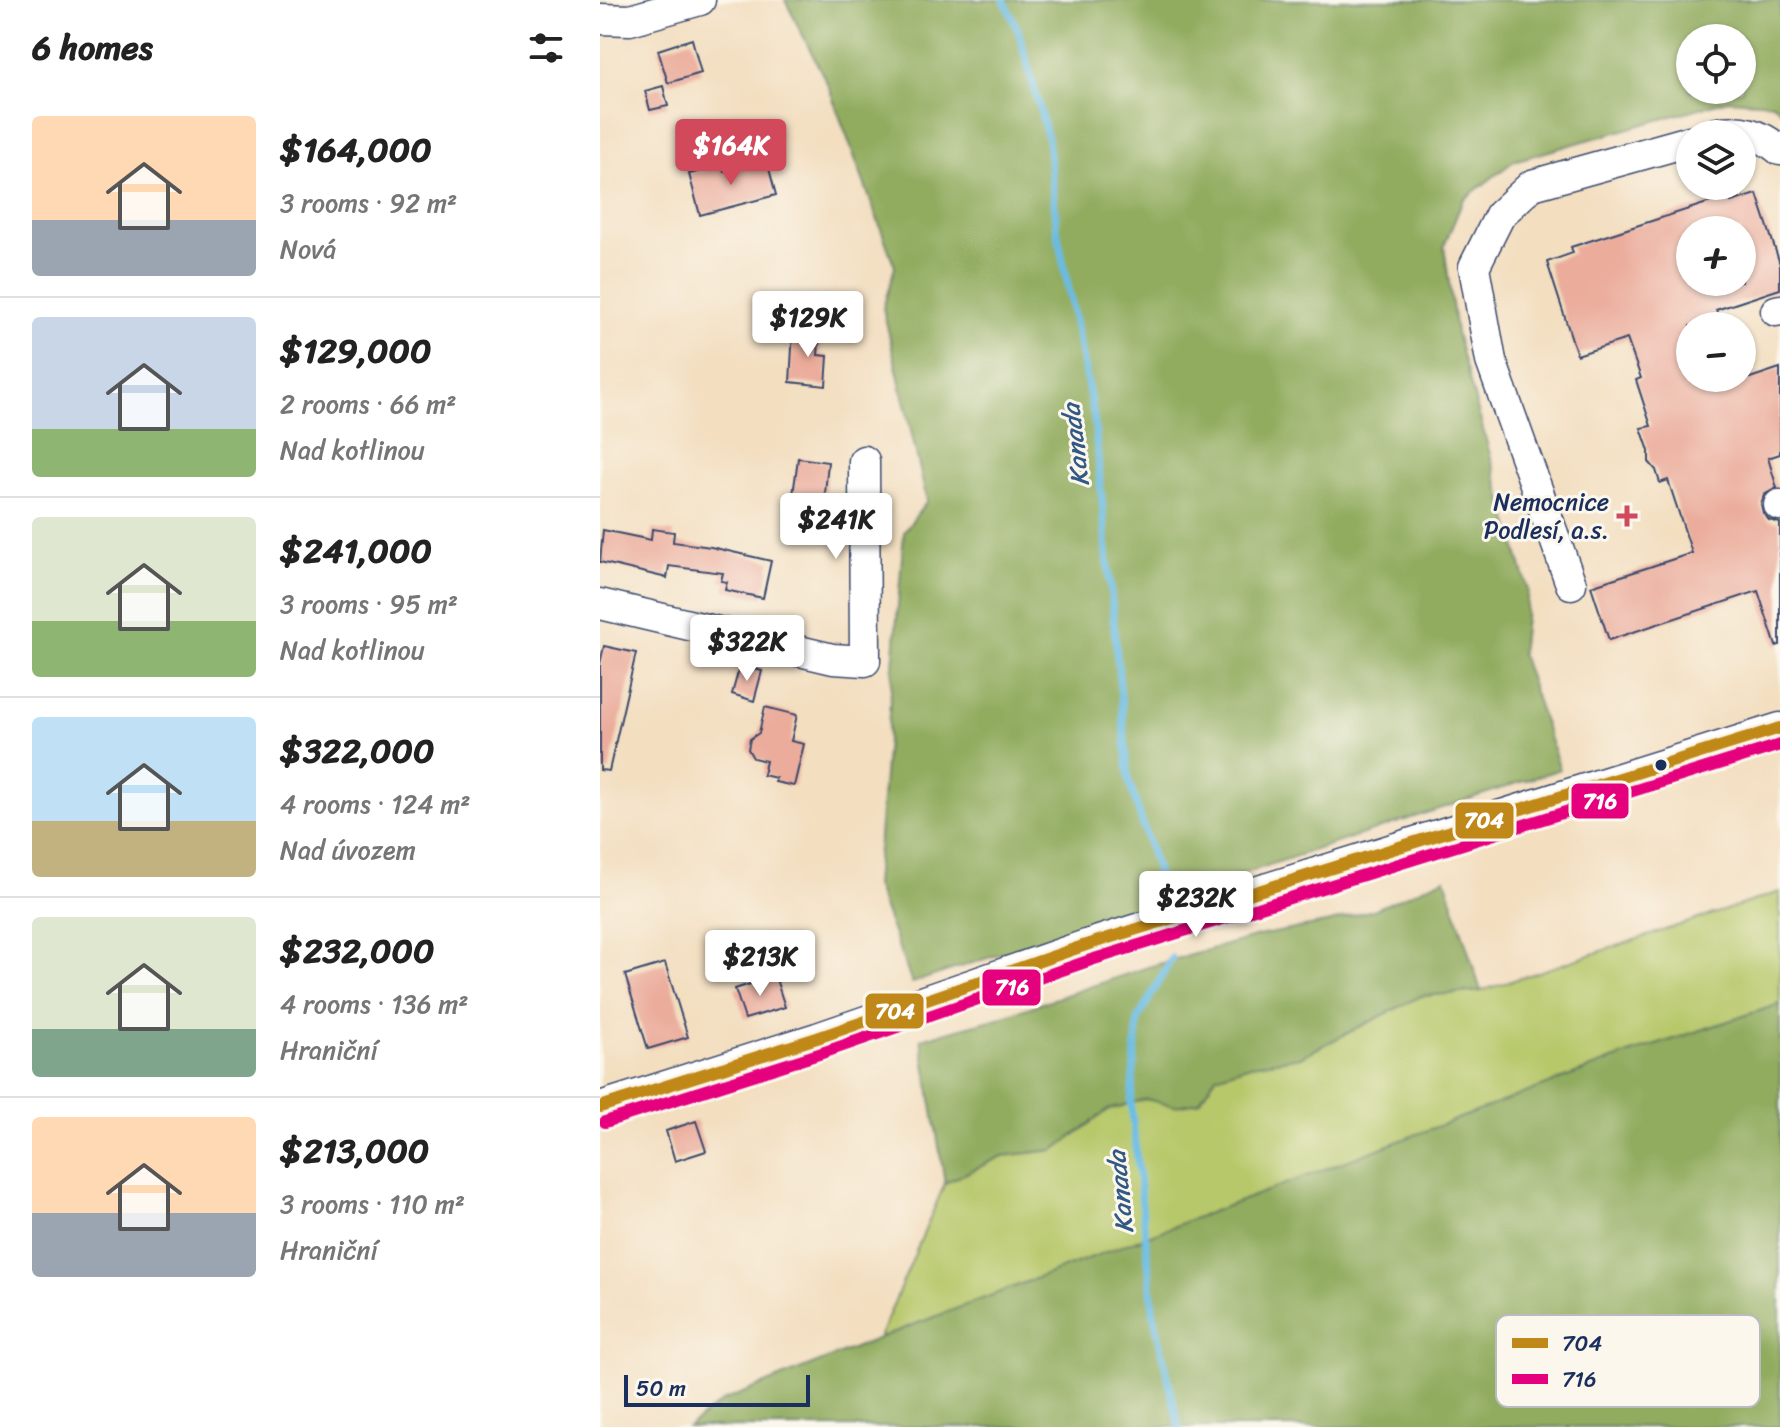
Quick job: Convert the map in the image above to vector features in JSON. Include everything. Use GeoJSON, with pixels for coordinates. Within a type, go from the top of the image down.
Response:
{"type":"FeatureCollection","features":[{"type":"Feature","properties":{"kind":"street"},"geometry":{"type":"LineString","coordinates":[[600,19],[630,20],[700,0]]}},
{"type":"Feature","properties":{"kind":"street"},"geometry":{"type":"LineString","coordinates":[[1756,134],[1762,135],[1780,150]]}},
{"type":"Feature","properties":{"kind":"street"},"geometry":{"type":"LineString","coordinates":[[1571,584],[1491,361],[1474,267],[1500,215],[1532,185],[1676,145]]}},
{"type":"Feature","properties":{"kind":"street"},"geometry":{"type":"LineString","coordinates":[[600,604],[833,659],[865,661],[864,461]]}},
{"type":"Feature","properties":{"kind":"street"},"geometry":{"type":"LineString","coordinates":[[600,1107],[817,1038],[1086,945],[1780,728]]}},
{"type":"Feature","properties":{"kind":"green space"},"geometry":{"type":"Polygon","coordinates":[[[785,0],[1780,0],[1780,110],[1773,103],[1756,102],[1756,24],[1676,24],[1676,104],[1714,104],[1514,161],[1463,200],[1444,246],[1456,333],[1528,590],[1521,654],[1560,769],[912,983],[875,885],[904,532],[927,501],[883,308],[895,267],[828,85],[785,0]]]}},
{"type":"Feature","properties":{"kind":"green space"},"geometry":{"type":"Polygon","coordinates":[[[1445,878],[1481,991],[1421,996],[1300,1057],[1250,1065],[1216,1076],[1199,1102],[1175,1106],[1146,1099],[1108,1110],[1054,1150],[1002,1156],[945,1183],[921,1039],[995,1019],[1148,967],[1258,936],[1331,922],[1376,909],[1445,878]]]}},
{"type":"Feature","properties":{"kind":"green space"},"geometry":{"type":"Polygon","coordinates":[[[1780,892],[1780,1004],[1626,1055],[879,1338],[945,1183],[1003,1156],[1054,1150],[1108,1110],[1146,1099],[1175,1106],[1216,1076],[1250,1065],[1300,1057],[1421,996],[1481,991],[1780,892]]]}},
{"type":"Feature","properties":{"kind":"green space"},"geometry":{"type":"Polygon","coordinates":[[[1780,1004],[1780,1427],[688,1427],[723,1401],[879,1338],[1626,1055],[1780,1004]]]}},
{"type":"Feature","properties":{"kind":"building"},"geometry":{"type":"Polygon","coordinates":[[[692,39],[701,73],[668,83],[658,50],[692,39]]]}},
{"type":"Feature","properties":{"kind":"building"},"geometry":{"type":"Polygon","coordinates":[[[663,86],[668,106],[650,110],[645,91],[663,86]]]}},
{"type":"Feature","properties":{"kind":"building"},"geometry":{"type":"Polygon","coordinates":[[[767,161],[776,195],[700,215],[689,174],[722,166],[724,172],[767,161]]]}},
{"type":"Feature","properties":{"kind":"building"},"geometry":{"type":"Polygon","coordinates":[[[1757,194],[1780,264],[1780,289],[1717,312],[1676,312],[1676,392],[1756,392],[1756,376],[1780,368],[1780,454],[1768,458],[1777,488],[1764,495],[1761,504],[1769,520],[1780,523],[1780,645],[1776,646],[1758,591],[1609,640],[1591,586],[1692,553],[1668,480],[1660,483],[1656,470],[1649,462],[1649,451],[1641,428],[1651,426],[1636,380],[1641,378],[1627,339],[1577,355],[1547,262],[1573,253],[1571,247],[1717,200],[1756,200],[1757,194]]]}},
{"type":"Feature","properties":{"kind":"building"},"geometry":{"type":"Polygon","coordinates":[[[793,331],[820,331],[818,355],[828,356],[826,386],[790,382],[793,331]]]}},
{"type":"Feature","properties":{"kind":"building"},"geometry":{"type":"Polygon","coordinates":[[[798,458],[828,462],[824,504],[792,502],[798,458]]]}},
{"type":"Feature","properties":{"kind":"building"},"geometry":{"type":"Polygon","coordinates":[[[652,529],[674,532],[673,542],[771,561],[763,598],[725,590],[727,582],[721,581],[723,573],[669,566],[667,578],[600,562],[603,530],[651,540],[652,529]]]}},
{"type":"Feature","properties":{"kind":"building"},"geometry":{"type":"Polygon","coordinates":[[[604,646],[636,653],[609,771],[600,770],[600,664],[604,646]]]}},
{"type":"Feature","properties":{"kind":"building"},"geometry":{"type":"Polygon","coordinates":[[[740,665],[762,671],[754,701],[732,694],[740,665]]]}},
{"type":"Feature","properties":{"kind":"building"},"geometry":{"type":"Polygon","coordinates":[[[765,707],[797,715],[791,741],[804,744],[794,786],[775,782],[776,778],[763,775],[766,761],[753,758],[748,749],[750,739],[759,733],[765,707]]]}},
{"type":"Feature","properties":{"kind":"building"},"geometry":{"type":"Polygon","coordinates":[[[665,963],[688,1037],[648,1049],[625,975],[665,963]]]}},
{"type":"Feature","properties":{"kind":"building"},"geometry":{"type":"Polygon","coordinates":[[[775,976],[785,1007],[745,1019],[735,989],[775,976]]]}},
{"type":"Feature","properties":{"kind":"building"},"geometry":{"type":"Polygon","coordinates":[[[696,1121],[706,1151],[675,1161],[666,1131],[696,1121]]]}},
{"type":"Feature","properties":{"kind":"waterway","name":"Kanada"},"geometry":{"type":"LineString","coordinates":[[1004,0],[1019,33],[1048,139],[1057,231],[1094,417],[1129,781],[1163,890]]}},
{"type":"Feature","properties":{"kind":"waterway","name":"Kanada"},"geometry":{"type":"LineString","coordinates":[[1172,958],[1138,1019],[1131,1104],[1154,1316],[1179,1427]]}},
{"type":"Feature","properties":{"kind":"transit line","name":"704"},"geometry":{"type":"LineString","coordinates":[[600,1107],[817,1038],[1086,945],[1780,728]]}},
{"type":"Feature","properties":{"kind":"transit line","name":"716"},"geometry":{"type":"LineString","coordinates":[[605,1122],[822,1053],[1091,960],[1780,745]]}},
{"type":"Feature","properties":{"kind":"place","name":"Nemocnice Podlesí, a.s."},"geometry":{"type":"Point","coordinates":[1627,516]}}]}
